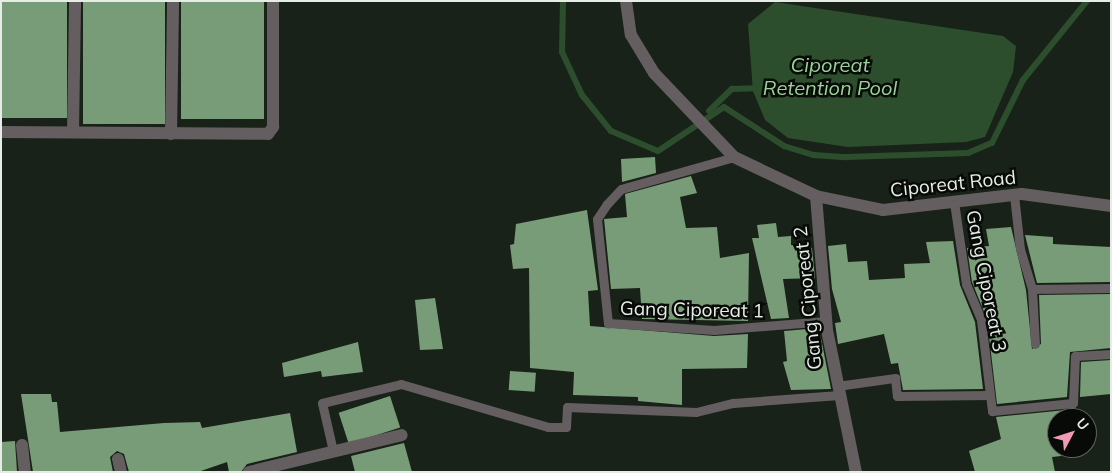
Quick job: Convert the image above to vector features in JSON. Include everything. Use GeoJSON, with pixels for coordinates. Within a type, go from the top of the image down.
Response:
{"type":"FeatureCollection","features":[{"type":"Feature","properties":{"kind":"street"},"geometry":{"type":"LineString","coordinates":[[73,132],[75,1]]}},
{"type":"Feature","properties":{"kind":"street"},"geometry":{"type":"LineString","coordinates":[[171,134],[173,1]]}},
{"type":"Feature","properties":{"kind":"street"},"geometry":{"type":"LineString","coordinates":[[1,132],[260,136],[273,128],[274,1]]}},
{"type":"Feature","properties":{"kind":"street","name":"Ciporeat Road"},"geometry":{"type":"LineString","coordinates":[[626,1],[638,48],[690,110],[734,157],[816,196],[884,210],[1014,195],[1111,206]]}},
{"type":"Feature","properties":{"kind":"street","name":"Gang Ciporeat 2"},"geometry":{"type":"LineString","coordinates":[[816,196],[827,321],[838,391],[856,472]]}},
{"type":"Feature","properties":{"kind":"street"},"geometry":{"type":"LineString","coordinates":[[249,472],[402,435]]}},
{"type":"Feature","properties":{"kind":"street"},"geometry":{"type":"LineString","coordinates":[[22,445],[25,472]]}},
{"type":"Feature","properties":{"kind":"lane","name":"Gang Ciporeat 1"},"geometry":{"type":"LineString","coordinates":[[734,157],[621,189],[607,204],[597,219],[608,323],[714,330],[827,321]]}},
{"type":"Feature","properties":{"kind":"lane"},"geometry":{"type":"LineString","coordinates":[[1014,195],[1020,249],[1032,289],[1036,344]]}},
{"type":"Feature","properties":{"kind":"lane","name":"Gang Ciporeat 3"},"geometry":{"type":"LineString","coordinates":[[954,202],[966,284],[981,320],[992,411],[1074,403],[1074,356],[1111,354]]}},
{"type":"Feature","properties":{"kind":"lane"},"geometry":{"type":"LineString","coordinates":[[1032,289],[1111,288]]}},
{"type":"Feature","properties":{"kind":"lane"},"geometry":{"type":"LineString","coordinates":[[333,451],[322,403],[401,384],[548,427],[566,427],[567,407],[696,412],[733,403],[838,391],[894,378],[897,396],[990,395]]}},
{"type":"Feature","properties":{"kind":"water","name":"Ciporeat Retention Pool"},"geometry":{"type":"Polygon","coordinates":[[[775,2],[1003,36],[1016,46],[1013,72],[985,137],[966,142],[848,147],[788,138],[765,120],[753,91],[748,24],[775,2]]]}},
{"type":"Feature","properties":{"kind":"building"},"geometry":{"type":"Polygon","coordinates":[[[1,1],[67,1],[67,118],[1,118],[1,1]]]}},
{"type":"Feature","properties":{"kind":"building"},"geometry":{"type":"Polygon","coordinates":[[[83,1],[165,1],[165,124],[83,124],[83,1]]]}},
{"type":"Feature","properties":{"kind":"building"},"geometry":{"type":"Polygon","coordinates":[[[181,1],[264,1],[264,119],[181,119],[181,1]]]}},
{"type":"Feature","properties":{"kind":"building"},"geometry":{"type":"Polygon","coordinates":[[[655,157],[656,173],[622,182],[621,159],[655,157]]]}},
{"type":"Feature","properties":{"kind":"building"},"geometry":{"type":"Polygon","coordinates":[[[691,176],[697,193],[680,197],[686,228],[717,227],[720,258],[749,253],[748,321],[642,319],[640,288],[611,289],[604,219],[627,217],[625,194],[691,176]]]}},
{"type":"Feature","properties":{"kind":"building"},"geometry":{"type":"Polygon","coordinates":[[[587,210],[598,290],[588,291],[590,326],[714,336],[748,334],[747,368],[682,369],[682,405],[638,401],[638,397],[573,395],[574,372],[530,368],[529,268],[513,269],[510,245],[514,244],[516,224],[587,210]]]}},
{"type":"Feature","properties":{"kind":"building"},"geometry":{"type":"Polygon","coordinates":[[[776,223],[778,237],[791,236],[791,245],[812,248],[815,278],[783,279],[789,318],[771,319],[752,238],[759,238],[757,225],[776,223]]]}},
{"type":"Feature","properties":{"kind":"building"},"geometry":{"type":"Polygon","coordinates":[[[1011,227],[1026,290],[1032,349],[1041,344],[1039,295],[1111,294],[1111,348],[1070,352],[1067,397],[997,404],[987,319],[972,282],[967,248],[989,246],[986,229],[1011,227]]]}},
{"type":"Feature","properties":{"kind":"building"},"geometry":{"type":"Polygon","coordinates":[[[1025,235],[1053,237],[1053,244],[1111,247],[1111,282],[1037,283],[1025,235]]]}},
{"type":"Feature","properties":{"kind":"building"},"geometry":{"type":"Polygon","coordinates":[[[953,241],[960,285],[975,322],[983,389],[903,390],[898,363],[891,364],[884,334],[838,344],[835,323],[841,322],[832,289],[828,246],[846,244],[848,262],[867,261],[869,280],[905,278],[904,264],[930,263],[926,242],[953,241]]]}},
{"type":"Feature","properties":{"kind":"building"},"geometry":{"type":"Polygon","coordinates":[[[435,298],[443,349],[420,350],[415,300],[435,298]]]}},
{"type":"Feature","properties":{"kind":"building"},"geometry":{"type":"Polygon","coordinates":[[[819,328],[831,389],[791,390],[783,362],[787,361],[784,331],[819,328]]]}},
{"type":"Feature","properties":{"kind":"building"},"geometry":{"type":"Polygon","coordinates":[[[358,342],[363,372],[322,377],[321,371],[284,377],[282,363],[358,342]]]}},
{"type":"Feature","properties":{"kind":"building"},"geometry":{"type":"Polygon","coordinates":[[[1111,360],[1111,394],[1080,397],[1081,362],[1111,360]]]}},
{"type":"Feature","properties":{"kind":"building"},"geometry":{"type":"Polygon","coordinates":[[[510,371],[536,373],[535,392],[509,390],[510,371]]]}},
{"type":"Feature","properties":{"kind":"building"},"geometry":{"type":"Polygon","coordinates":[[[21,394],[51,394],[52,402],[57,402],[60,432],[164,423],[200,422],[202,428],[290,413],[297,452],[247,464],[241,472],[229,472],[227,462],[198,472],[129,472],[124,454],[117,451],[110,457],[113,472],[33,472],[21,394]]]}},
{"type":"Feature","properties":{"kind":"building"},"geometry":{"type":"Polygon","coordinates":[[[390,396],[400,427],[349,444],[339,413],[390,396]]]}},
{"type":"Feature","properties":{"kind":"building"},"geometry":{"type":"Polygon","coordinates":[[[1047,412],[1047,458],[1052,458],[1055,472],[975,472],[969,451],[1001,439],[996,417],[1047,412]]]}},
{"type":"Feature","properties":{"kind":"building"},"geometry":{"type":"Polygon","coordinates":[[[15,441],[17,472],[1,472],[1,442],[15,441]]]}},
{"type":"Feature","properties":{"kind":"building"},"geometry":{"type":"Polygon","coordinates":[[[404,443],[412,472],[355,472],[351,456],[404,443]]]}},
{"type":"Feature","properties":{"kind":"waterway"},"geometry":{"type":"LineString","coordinates":[[563,1],[562,52],[582,95],[611,131],[658,151],[724,107],[784,146],[814,155],[846,157],[968,153],[992,143],[1023,80],[1087,1]]}},
{"type":"Feature","properties":{"kind":"waterway"},"geometry":{"type":"LineString","coordinates":[[709,111],[732,89],[760,88]]}}]}
